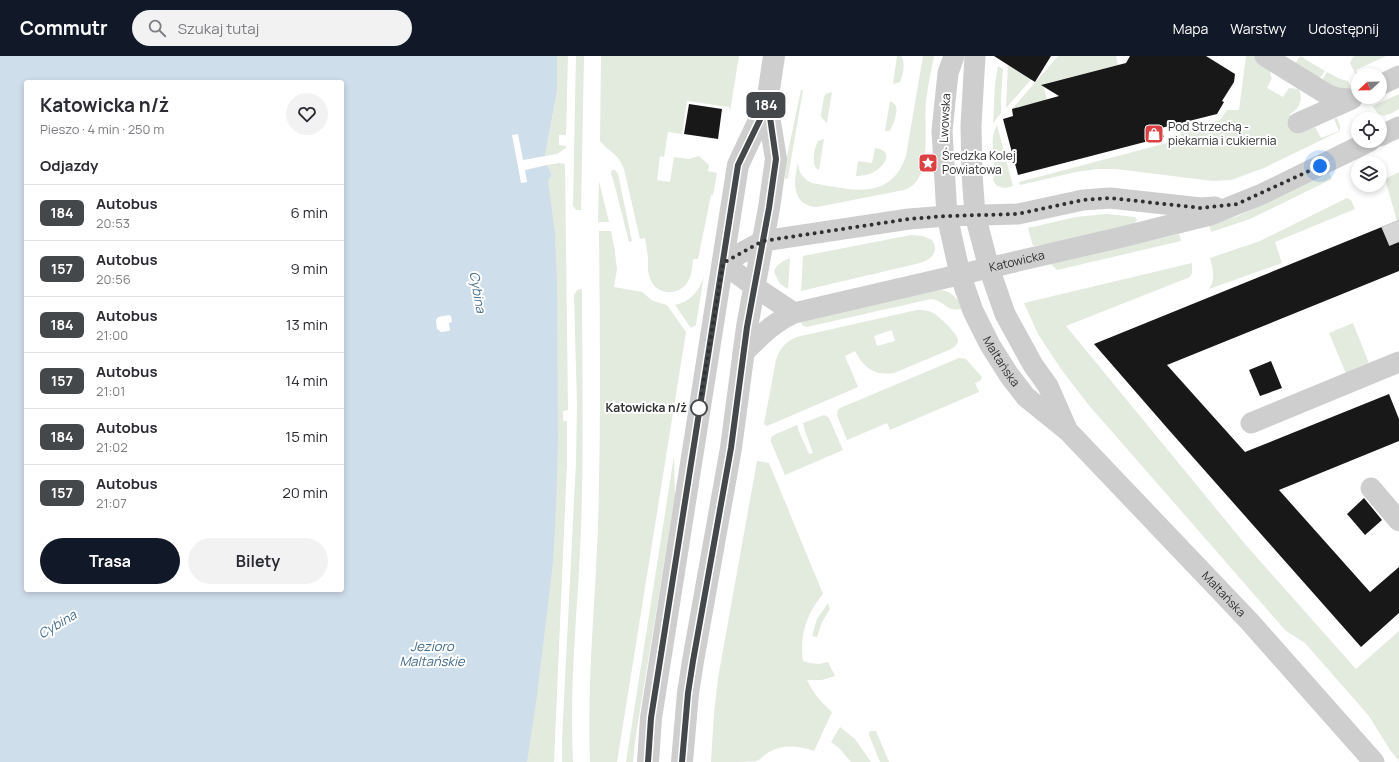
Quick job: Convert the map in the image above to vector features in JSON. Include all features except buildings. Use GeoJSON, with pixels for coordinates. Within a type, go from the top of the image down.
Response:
{"type":"FeatureCollection","features":[{"type":"Feature","properties":{"kind":"street"},"geometry":{"type":"LineString","coordinates":[[682,762],[688,693],[692,667],[731,448],[743,353],[776,159],[768,103],[774,56]]}},
{"type":"Feature","properties":{"kind":"street","name":"Lwowska"},"geometry":{"type":"LineString","coordinates":[[954,56],[948,73],[942,132],[946,216],[960,274]]}},
{"type":"Feature","properties":{"kind":"street"},"geometry":{"type":"LineString","coordinates":[[975,56],[971,126],[972,179],[975,215],[989,268]]}},
{"type":"Feature","properties":{"kind":"street"},"geometry":{"type":"LineString","coordinates":[[1265,56],[1328,95],[1337,98],[1351,98]]}},
{"type":"Feature","properties":{"kind":"street"},"geometry":{"type":"LineString","coordinates":[[1387,82],[1399,76]]}},
{"type":"Feature","properties":{"kind":"street"},"geometry":{"type":"LineString","coordinates":[[1298,123],[1351,99]]}},
{"type":"Feature","properties":{"kind":"street"},"geometry":{"type":"LineString","coordinates":[[648,762],[651,718],[738,165],[768,103]]}},
{"type":"Feature","properties":{"kind":"street"},"geometry":{"type":"LineString","coordinates":[[1387,133],[1399,127]]}},
{"type":"Feature","properties":{"kind":"street","name":"Katowicka"},"geometry":{"type":"LineString","coordinates":[[743,353],[769,327],[794,313],[1122,238],[1204,217],[1237,204],[1355,148]]}},
{"type":"Feature","properties":{"kind":"street","name":"Katowicka"},"geometry":{"type":"LineString","coordinates":[[723,263],[763,241],[909,219],[946,216],[1018,214],[1083,200],[1110,198],[1201,208],[1237,204]]}},
{"type":"Feature","properties":{"kind":"street"},"geometry":{"type":"LineString","coordinates":[[723,263],[794,313]]}},
{"type":"Feature","properties":{"kind":"street","name":"Maltańska"},"geometry":{"type":"LineString","coordinates":[[989,268],[1005,314],[1033,365],[1048,386],[1068,431]]}},
{"type":"Feature","properties":{"kind":"street","name":"Maltańska"},"geometry":{"type":"LineString","coordinates":[[960,274],[973,311],[990,345],[1009,375],[1026,397],[1068,431],[1249,621],[1374,762]]}},
{"type":"Feature","properties":{"kind":"street"},"geometry":{"type":"LineString","coordinates":[[1251,423],[1399,362]]}},
{"type":"Feature","properties":{"kind":"street"},"geometry":{"type":"LineString","coordinates":[[1371,488],[1399,521]]}},
{"type":"Feature","properties":{"kind":"shaded area"},"geometry":{"type":"Polygon","coordinates":[[[557,56],[568,56],[566,135],[559,135],[559,145],[566,146],[566,148],[557,154],[545,156],[557,91],[557,56]]]}},
{"type":"Feature","properties":{"kind":"shaded area"},"geometry":{"type":"Polygon","coordinates":[[[576,56],[584,56],[581,210],[576,210],[573,206],[576,56]]]}},
{"type":"Feature","properties":{"kind":"shaded area"},"geometry":{"type":"Polygon","coordinates":[[[601,56],[739,56],[730,111],[729,107],[687,101],[682,134],[668,132],[664,157],[660,156],[657,180],[670,182],[674,157],[689,159],[699,156],[709,165],[708,171],[717,173],[698,259],[693,259],[691,274],[687,283],[679,290],[674,292],[658,289],[651,281],[648,272],[648,257],[645,238],[640,239],[624,169],[616,156],[600,141],[601,56]]]}},
{"type":"Feature","properties":{"kind":"shaded area"},"geometry":{"type":"Polygon","coordinates":[[[897,56],[901,56],[903,59],[904,69],[900,82],[893,84],[897,56]]]}},
{"type":"Feature","properties":{"kind":"shaded area"},"geometry":{"type":"Polygon","coordinates":[[[923,56],[934,56],[926,101],[925,152],[920,176],[913,185],[904,190],[817,207],[809,206],[803,202],[796,192],[795,185],[798,163],[799,170],[806,180],[812,183],[840,188],[867,189],[879,187],[890,181],[899,171],[906,156],[923,56]]]}},
{"type":"Feature","properties":{"kind":"shaded area"},"geometry":{"type":"Polygon","coordinates":[[[1052,56],[1006,108],[1008,64],[1048,60],[1052,56]]]}},
{"type":"Feature","properties":{"kind":"shaded area"},"geometry":{"type":"Polygon","coordinates":[[[1058,56],[1116,56],[1118,65],[1043,84],[1047,100],[1012,109],[1058,56]]]}},
{"type":"Feature","properties":{"kind":"shaded area"},"geometry":{"type":"Polygon","coordinates":[[[1246,56],[1254,56],[1269,66],[1272,78],[1267,88],[1283,97],[1289,88],[1299,89],[1301,97],[1300,103],[1290,114],[1298,134],[1315,127],[1321,138],[1339,131],[1334,119],[1337,118],[1340,131],[1264,168],[1231,180],[1213,181],[1116,169],[1097,169],[1076,172],[1020,185],[1019,182],[1182,139],[1180,131],[1220,120],[1227,110],[1239,110],[1246,56]]]}},
{"type":"Feature","properties":{"kind":"shaded area"},"geometry":{"type":"Polygon","coordinates":[[[1300,56],[1325,71],[1319,79],[1295,64],[1300,56]]]}},
{"type":"Feature","properties":{"kind":"shaded area"},"geometry":{"type":"Polygon","coordinates":[[[1386,56],[1360,68],[1352,68],[1350,63],[1353,57],[1386,56]]]}},
{"type":"Feature","properties":{"kind":"shaded area"},"geometry":{"type":"Polygon","coordinates":[[[998,66],[1003,69],[1001,113],[993,123],[995,84],[998,66]]]}},
{"type":"Feature","properties":{"kind":"shaded area"},"geometry":{"type":"Polygon","coordinates":[[[1327,72],[1340,79],[1348,81],[1351,88],[1338,90],[1322,81],[1327,72]]]}},
{"type":"Feature","properties":{"kind":"shaded area"},"geometry":{"type":"Polygon","coordinates":[[[801,90],[803,90],[788,178],[785,179],[786,161],[801,90]]]}},
{"type":"Feature","properties":{"kind":"shaded area"},"geometry":{"type":"Polygon","coordinates":[[[832,92],[827,123],[821,115],[824,97],[826,94],[832,92]]]}},
{"type":"Feature","properties":{"kind":"shaded area"},"geometry":{"type":"Polygon","coordinates":[[[1399,94],[1399,109],[1388,115],[1387,112],[1377,112],[1373,106],[1377,104],[1387,104],[1387,100],[1399,94]]]}},
{"type":"Feature","properties":{"kind":"shaded area"},"geometry":{"type":"Polygon","coordinates":[[[890,101],[896,106],[896,115],[891,129],[889,131],[885,131],[890,101]]]}},
{"type":"Feature","properties":{"kind":"shaded area"},"geometry":{"type":"Polygon","coordinates":[[[997,125],[1013,186],[1005,188],[997,186],[993,180],[993,138],[997,125]]]}},
{"type":"Feature","properties":{"kind":"shaded area"},"geometry":{"type":"Polygon","coordinates":[[[824,139],[819,170],[815,165],[815,151],[818,141],[824,139]]]}},
{"type":"Feature","properties":{"kind":"shaded area"},"geometry":{"type":"Polygon","coordinates":[[[875,148],[885,152],[886,159],[884,163],[872,173],[856,176],[858,161],[872,163],[875,148]]]}},
{"type":"Feature","properties":{"kind":"shaded area"},"geometry":{"type":"Polygon","coordinates":[[[559,163],[565,164],[568,410],[563,411],[563,421],[567,421],[567,462],[554,762],[520,762],[541,187],[552,175],[547,165],[559,163]]]}},
{"type":"Feature","properties":{"kind":"shaded area"},"geometry":{"type":"Polygon","coordinates":[[[612,170],[615,170],[618,174],[632,241],[629,242],[611,173],[612,170]]]}},
{"type":"Feature","properties":{"kind":"shaded area"},"geometry":{"type":"Polygon","coordinates":[[[1329,172],[1332,179],[1250,219],[1211,232],[1209,225],[1238,216],[1329,172]]]}},
{"type":"Feature","properties":{"kind":"shaded area"},"geometry":{"type":"Polygon","coordinates":[[[1399,172],[1399,220],[1397,221],[1387,186],[1387,178],[1399,172]]]}},
{"type":"Feature","properties":{"kind":"shaded area"},"geometry":{"type":"Polygon","coordinates":[[[599,181],[609,222],[598,222],[599,181]]]}},
{"type":"Feature","properties":{"kind":"shaded area"},"geometry":{"type":"Polygon","coordinates":[[[1347,198],[1351,200],[1355,209],[1275,242],[1282,263],[1209,289],[1213,281],[1213,270],[1210,258],[1260,241],[1347,198]]]}},
{"type":"Feature","properties":{"kind":"shaded area"},"geometry":{"type":"Polygon","coordinates":[[[1106,214],[1135,217],[1137,220],[1134,224],[1033,246],[1028,228],[1076,217],[1106,214]]]}},
{"type":"Feature","properties":{"kind":"shaded area"},"geometry":{"type":"Polygon","coordinates":[[[599,231],[611,231],[617,269],[614,287],[642,292],[653,301],[667,305],[686,332],[617,762],[590,762],[590,673],[597,556],[599,490],[599,231]]]}},
{"type":"Feature","properties":{"kind":"shaded area"},"geometry":{"type":"Polygon","coordinates":[[[1179,234],[1181,241],[1057,270],[1051,264],[1179,234]]]}},
{"type":"Feature","properties":{"kind":"shaded area"},"geometry":{"type":"Polygon","coordinates":[[[911,235],[923,236],[932,240],[935,251],[928,260],[801,291],[803,256],[911,235]]]}},
{"type":"Feature","properties":{"kind":"shaded area"},"geometry":{"type":"Polygon","coordinates":[[[790,258],[788,289],[780,284],[774,272],[778,265],[790,258]]]}},
{"type":"Feature","properties":{"kind":"shaded area"},"geometry":{"type":"Polygon","coordinates":[[[1192,263],[1192,273],[1190,277],[1066,326],[1245,544],[1356,669],[1399,631],[1399,761],[1390,750],[1369,716],[1305,643],[1286,631],[1087,403],[1061,369],[1038,334],[1024,303],[1192,263]]]}},
{"type":"Feature","properties":{"kind":"shaded area"},"geometry":{"type":"Polygon","coordinates":[[[704,275],[696,325],[691,328],[675,305],[686,301],[694,294],[700,286],[704,275]]]}},
{"type":"Feature","properties":{"kind":"shaded area"},"geometry":{"type":"Polygon","coordinates":[[[582,289],[582,499],[572,704],[573,762],[562,762],[576,462],[577,405],[574,295],[577,290],[582,289]]]}},
{"type":"Feature","properties":{"kind":"shaded area"},"geometry":{"type":"Polygon","coordinates":[[[942,290],[955,297],[963,308],[949,308],[936,300],[931,299],[807,327],[803,326],[800,321],[936,291],[942,290]]]}},
{"type":"Feature","properties":{"kind":"shaded area"},"geometry":{"type":"Polygon","coordinates":[[[917,310],[931,312],[939,317],[955,334],[958,341],[956,345],[949,350],[894,373],[887,374],[870,370],[858,357],[855,351],[845,356],[858,387],[767,426],[764,424],[776,360],[782,347],[788,341],[796,337],[917,310]],[[892,330],[874,336],[877,346],[895,341],[892,330]]]}},
{"type":"Feature","properties":{"kind":"shaded area"},"geometry":{"type":"Polygon","coordinates":[[[1353,323],[1370,366],[1347,376],[1329,333],[1353,323]]]}},
{"type":"Feature","properties":{"kind":"shaded area"},"geometry":{"type":"Polygon","coordinates":[[[959,358],[966,359],[982,377],[981,380],[975,383],[979,392],[890,430],[887,423],[847,440],[837,415],[840,408],[959,358]]]}},
{"type":"Feature","properties":{"kind":"shaded area"},"geometry":{"type":"Polygon","coordinates":[[[824,415],[829,418],[843,450],[785,475],[771,442],[771,438],[774,435],[797,425],[809,454],[813,453],[803,423],[824,415]]]}},
{"type":"Feature","properties":{"kind":"shaded area"},"geometry":{"type":"Polygon","coordinates":[[[674,456],[675,496],[635,741],[633,762],[626,762],[674,456]]]}},
{"type":"Feature","properties":{"kind":"shaded area"},"geometry":{"type":"Polygon","coordinates":[[[757,461],[769,463],[823,594],[817,601],[803,633],[802,651],[803,661],[815,664],[828,662],[835,676],[822,680],[807,680],[824,705],[832,712],[814,751],[797,747],[786,747],[775,749],[757,761],[711,762],[718,678],[757,461]]]}},
{"type":"Feature","properties":{"kind":"shaded area"},"geometry":{"type":"Polygon","coordinates":[[[828,603],[830,609],[822,622],[817,637],[812,636],[817,619],[828,603]]]}},
{"type":"Feature","properties":{"kind":"shaded area"},"geometry":{"type":"Polygon","coordinates":[[[840,727],[855,739],[871,762],[851,762],[839,748],[831,742],[840,727]]]}},
{"type":"Feature","properties":{"kind":"shaded area"},"geometry":{"type":"Polygon","coordinates":[[[876,731],[889,762],[880,762],[869,735],[869,732],[876,731]]]}},
{"type":"Feature","properties":{"kind":"water","name":"Jezioro Maltańskie"},"geometry":{"type":"Polygon","coordinates":[[[0,56],[557,56],[557,91],[545,156],[523,160],[518,134],[512,135],[521,183],[527,182],[525,170],[547,165],[552,175],[548,180],[555,234],[557,284],[558,440],[553,562],[537,696],[527,762],[0,762],[0,56]],[[451,316],[438,317],[436,320],[437,329],[441,332],[449,331],[449,323],[452,322],[451,316]]]}},
{"type":"Feature","properties":{"kind":"tunnel"},"geometry":{"type":"LineString","coordinates":[[1391,223],[1399,242]]}},
{"type":"Feature","properties":{"kind":"bus line","name":"184"},"geometry":{"type":"LineString","coordinates":[[648,762],[651,718],[738,165],[768,103],[776,159],[769,208],[747,327],[731,448],[688,693],[682,762]]}},
{"type":"Feature","properties":{"kind":"place","name":"Pod Strzechą - piekarnia i cukiernia"},"geometry":{"type":"Point","coordinates":[1154,134]}},
{"type":"Feature","properties":{"kind":"place","name":"Średzka Kolej Powiatowa"},"geometry":{"type":"Point","coordinates":[928,163]}},
{"type":"Feature","properties":{"kind":"place","name":"Katowicka n/ż"},"geometry":{"type":"Point","coordinates":[699,408]}},
{"type":"Feature","properties":{"kind":"route"},"geometry":{"type":"LineString","coordinates":[[699,408],[723,263],[763,241],[909,219],[946,216],[1018,214],[1083,200],[1110,198],[1201,208],[1237,204],[1262,194],[1320,166]]}},
{"type":"Feature","properties":{"kind":"water label","name":"Cybina"},"geometry":{"type":"Point","coordinates":[478,292]}},
{"type":"Feature","properties":{"kind":"water label","name":"Cybina"},"geometry":{"type":"Point","coordinates":[57,624]}}]}
